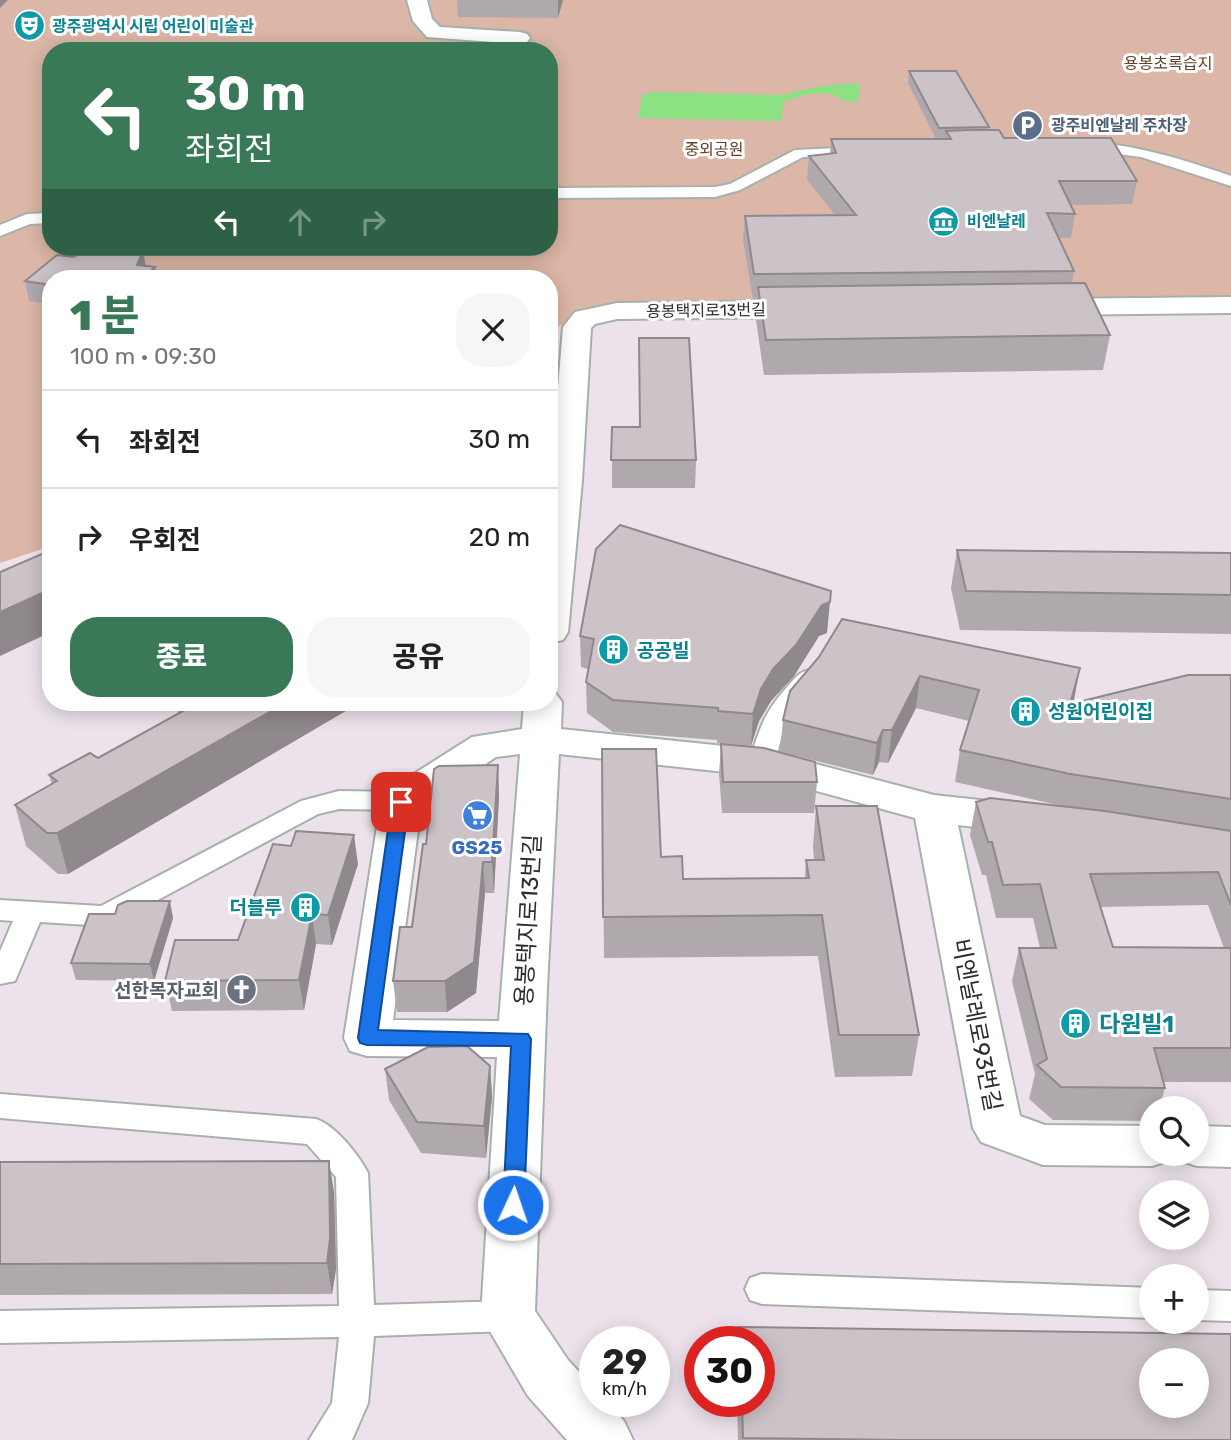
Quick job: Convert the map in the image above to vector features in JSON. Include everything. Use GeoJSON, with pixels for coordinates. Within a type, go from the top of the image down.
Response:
{"type":"FeatureCollection","features":[{"type":"Feature","properties":{"kind":"street"},"geometry":{"type":"LineString","coordinates":[[421,1],[423,21],[434,33],[520,38]]}},
{"type":"Feature","properties":{"kind":"street"},"geometry":{"type":"LineString","coordinates":[[1022,307],[1231,305]]}},
{"type":"Feature","properties":{"kind":"street","name":"용봉택지로13번길"},"geometry":{"type":"LineString","coordinates":[[558,556],[577,327],[585,318],[617,311],[840,309]]}},
{"type":"Feature","properties":{"kind":"street"},"geometry":{"type":"LineString","coordinates":[[521,1039],[367,1038],[401,802],[486,746],[541,720],[762,763],[934,809],[1057,822]]}},
{"type":"Feature","properties":{"kind":"street","name":"용봉택지로13번길"},"geometry":{"type":"LineString","coordinates":[[508,1316],[521,1039],[541,720]]}},
{"type":"Feature","properties":{"kind":"street","name":"비엔날레로93번길"},"geometry":{"type":"LineString","coordinates":[[934,809],[998,1128],[1043,1145],[1139,1146]]}},
{"type":"Feature","properties":{"kind":"street"},"geometry":{"type":"LineString","coordinates":[[1209,1146],[1231,1147]]}},
{"type":"Feature","properties":{"kind":"street"},"geometry":{"type":"LineString","coordinates":[[508,1316],[548,1378],[604,1440]]}},
{"type":"Feature","properties":{"kind":"lane"},"geometry":{"type":"LineString","coordinates":[[1073,146],[1113,146],[1140,150],[1231,181]]}},
{"type":"Feature","properties":{"kind":"lane"},"geometry":{"type":"LineString","coordinates":[[558,193],[715,192],[735,187],[800,153],[881,150]]}},
{"type":"Feature","properties":{"kind":"lane"},"geometry":{"type":"LineString","coordinates":[[0,231],[27,219],[42,218]]}},
{"type":"Feature","properties":{"kind":"lane"},"geometry":{"type":"LineString","coordinates":[[762,763],[773,722],[782,707],[806,682],[823,652]]}},
{"type":"Feature","properties":{"kind":"lane"},"geometry":{"type":"LineString","coordinates":[[0,909],[105,916],[310,807],[339,800],[401,802]]}},
{"type":"Feature","properties":{"kind":"lane"},"geometry":{"type":"LineString","coordinates":[[0,973],[5,973],[30,912]]}},
{"type":"Feature","properties":{"kind":"lane"},"geometry":{"type":"LineString","coordinates":[[0,1106],[316,1132],[352,1173],[357,1321],[352,1403],[334,1436],[327,1440]]}},
{"type":"Feature","properties":{"kind":"lane"},"geometry":{"type":"LineString","coordinates":[[762,1289],[1139,1303]]}},
{"type":"Feature","properties":{"kind":"lane"},"geometry":{"type":"LineString","coordinates":[[1209,1305],[1231,1306]]}},
{"type":"Feature","properties":{"kind":"lane"},"geometry":{"type":"LineString","coordinates":[[0,1327],[508,1316]]}},
{"type":"Feature","properties":{"kind":"green space","name":"중외공원"},"geometry":{"type":"Polygon","coordinates":[[[0,0],[1231,0],[1231,297],[628,301],[572,318],[558,327],[558,270],[42,270],[42,549],[0,563],[0,0]]]}},
{"type":"Feature","properties":{"kind":"shaded area"},"geometry":{"type":"Polygon","coordinates":[[[854,83],[860,85],[860,96],[857,98],[859,102],[847,101],[830,94],[806,95],[783,102],[782,121],[638,118],[642,95],[653,92],[783,95],[821,86],[854,83]]]}},
{"type":"Feature","properties":{"kind":"building"},"geometry":{"type":"Polygon","coordinates":[[[909,71],[956,71],[989,127],[939,128],[909,71]]]}},
{"type":"Feature","properties":{"kind":"building"},"geometry":{"type":"Polygon","coordinates":[[[999,130],[1004,138],[1111,138],[1137,181],[1059,181],[1075,214],[1047,213],[1074,271],[754,274],[745,216],[856,215],[809,156],[836,153],[831,139],[951,139],[946,131],[999,130]]]}},
{"type":"Feature","properties":{"kind":"building"},"geometry":{"type":"Polygon","coordinates":[[[56,256],[141,256],[137,265],[155,267],[152,270],[42,270],[42,284],[25,281],[56,256]]]}},
{"type":"Feature","properties":{"kind":"building"},"geometry":{"type":"Polygon","coordinates":[[[1085,283],[1110,335],[766,340],[758,287],[1085,283]]]}},
{"type":"Feature","properties":{"kind":"building"},"geometry":{"type":"Polygon","coordinates":[[[639,338],[689,338],[696,460],[611,460],[612,427],[640,427],[639,338]]]}},
{"type":"Feature","properties":{"kind":"building"},"geometry":{"type":"Polygon","coordinates":[[[620,525],[831,591],[830,602],[822,605],[796,645],[773,669],[761,689],[753,714],[718,711],[718,708],[613,700],[586,682],[594,639],[580,636],[596,549],[620,525]]]}},
{"type":"Feature","properties":{"kind":"building"},"geometry":{"type":"Polygon","coordinates":[[[957,550],[1231,553],[1231,595],[966,591],[957,550]]]}},
{"type":"Feature","properties":{"kind":"building"},"geometry":{"type":"Polygon","coordinates":[[[42,554],[42,593],[0,612],[0,572],[42,554]]]}},
{"type":"Feature","properties":{"kind":"building"},"geometry":{"type":"Polygon","coordinates":[[[842,619],[1080,668],[1070,704],[1188,675],[1231,675],[1231,799],[1064,773],[960,750],[979,690],[920,676],[892,730],[883,730],[877,743],[783,720],[790,691],[819,657],[842,619]]]}},
{"type":"Feature","properties":{"kind":"building"},"geometry":{"type":"Polygon","coordinates":[[[183,711],[271,711],[57,833],[47,833],[15,805],[57,781],[49,775],[90,753],[98,758],[183,711]]]}},
{"type":"Feature","properties":{"kind":"building"},"geometry":{"type":"Polygon","coordinates":[[[721,744],[764,748],[815,762],[817,782],[723,782],[721,744]]]}},
{"type":"Feature","properties":{"kind":"building"},"geometry":{"type":"Polygon","coordinates":[[[602,749],[656,749],[661,857],[682,856],[683,879],[809,878],[806,860],[824,860],[816,806],[877,806],[919,1035],[839,1035],[822,915],[603,917],[602,749]]]}},
{"type":"Feature","properties":{"kind":"building"},"geometry":{"type":"Polygon","coordinates":[[[498,765],[492,862],[483,862],[474,962],[445,981],[393,981],[400,927],[412,927],[423,844],[426,844],[434,769],[439,766],[498,765]]]}},
{"type":"Feature","properties":{"kind":"building"},"geometry":{"type":"Polygon","coordinates":[[[990,798],[1105,811],[1231,831],[1231,905],[1218,872],[1090,874],[1113,947],[1231,948],[1231,1048],[1154,1048],[1165,1088],[1061,1087],[1037,1065],[1047,1059],[1019,948],[1056,948],[1040,884],[1003,885],[992,842],[988,842],[976,802],[990,798]]]}},
{"type":"Feature","properties":{"kind":"building"},"geometry":{"type":"Polygon","coordinates":[[[296,831],[354,835],[328,915],[312,914],[299,980],[165,981],[175,940],[238,940],[273,844],[291,846],[296,831]]]}},
{"type":"Feature","properties":{"kind":"building"},"geometry":{"type":"Polygon","coordinates":[[[127,901],[170,901],[150,964],[71,963],[89,914],[115,914],[118,905],[127,901]]]}},
{"type":"Feature","properties":{"kind":"building"},"geometry":{"type":"Polygon","coordinates":[[[467,1046],[490,1066],[484,1126],[417,1122],[385,1069],[428,1047],[467,1046]]]}},
{"type":"Feature","properties":{"kind":"building"},"geometry":{"type":"Polygon","coordinates":[[[329,1161],[330,1238],[327,1263],[0,1264],[0,1162],[329,1161]]]}},
{"type":"Feature","properties":{"kind":"building"},"geometry":{"type":"Polygon","coordinates":[[[775,1328],[1231,1334],[1231,1440],[743,1438],[742,1417],[775,1417],[775,1328]]]}},
{"type":"Feature","properties":{"kind":"place","name":"광주광역시 시립 어린이 미술관"},"geometry":{"type":"Point","coordinates":[29,26]}},
{"type":"Feature","properties":{"kind":"place","name":"광주비엔날레 주차장"},"geometry":{"type":"Point","coordinates":[1028,125]}},
{"type":"Feature","properties":{"kind":"place","name":"비엔날레"},"geometry":{"type":"Point","coordinates":[944,221]}},
{"type":"Feature","properties":{"kind":"place","name":"공공빌"},"geometry":{"type":"Point","coordinates":[614,650]}},
{"type":"Feature","properties":{"kind":"place","name":"성원어린이집"},"geometry":{"type":"Point","coordinates":[1025,711]}},
{"type":"Feature","properties":{"kind":"place","name":"GS25"},"geometry":{"type":"Point","coordinates":[477,816]}},
{"type":"Feature","properties":{"kind":"place","name":"더블루"},"geometry":{"type":"Point","coordinates":[305,907]}},
{"type":"Feature","properties":{"kind":"place","name":"선한목자교회"},"geometry":{"type":"Point","coordinates":[242,990]}},
{"type":"Feature","properties":{"kind":"place","name":"다원빌1"},"geometry":{"type":"Point","coordinates":[1076,1024]}},
{"type":"Feature","properties":{"kind":"route"},"geometry":{"type":"LineString","coordinates":[[401,802],[367,1038],[521,1039],[513,1205]]}},
{"type":"Feature","properties":{"kind":"park label","name":"용봉초록습지"},"geometry":{"type":"Point","coordinates":[1168,63]}}]}
